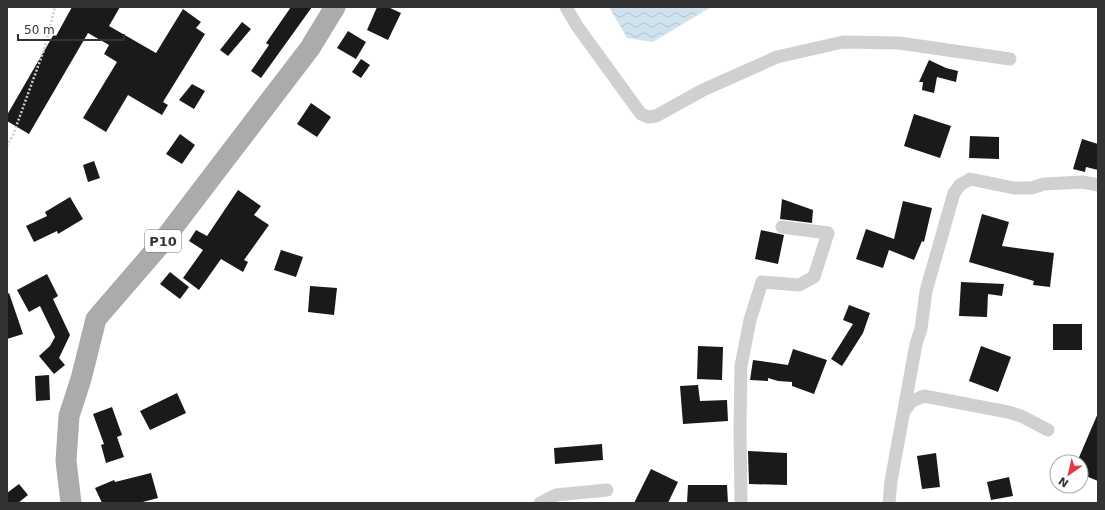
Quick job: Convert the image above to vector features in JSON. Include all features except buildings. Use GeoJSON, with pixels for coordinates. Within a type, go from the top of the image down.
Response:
{"type":"FeatureCollection","features":[{"type":"Feature","properties":{"kind":"main road","name":"P10"},"geometry":{"type":"LineString","coordinates":[[71,503],[66,461],[69,416],[81,379],[96,319],[168,234],[310,48],[335,7]]}},
{"type":"Feature","properties":{"kind":"street"},"geometry":{"type":"LineString","coordinates":[[566,7],[576,26],[641,114],[648,117],[656,116],[703,90],[777,57],[842,42],[899,43],[1010,60]]}},
{"type":"Feature","properties":{"kind":"street"},"geometry":{"type":"LineString","coordinates":[[889,503],[891,481],[916,344],[921,329],[926,291],[954,193],[960,185],[970,179],[1014,188],[1031,188],[1044,184],[1070,182],[1082,182],[1098,185]]}},
{"type":"Feature","properties":{"kind":"street"},"geometry":{"type":"LineString","coordinates":[[741,503],[741,366],[750,320],[762,282],[799,285],[814,277],[828,233],[782,226]]}},
{"type":"Feature","properties":{"kind":"street"},"geometry":{"type":"LineString","coordinates":[[905,410],[912,401],[924,396],[1008,412],[1021,416],[1048,430]]}},
{"type":"Feature","properties":{"kind":"street"},"geometry":{"type":"LineString","coordinates":[[540,503],[556,495],[607,490]]}},
{"type":"Feature","properties":{"kind":"path"},"geometry":{"type":"LineString","coordinates":[[7,146],[13,135],[44,50],[55,7]]}},
{"type":"Feature","properties":{"kind":"water"},"geometry":{"type":"Polygon","coordinates":[[[609,7],[711,7],[653,42],[627,38],[609,7]]]}}]}
